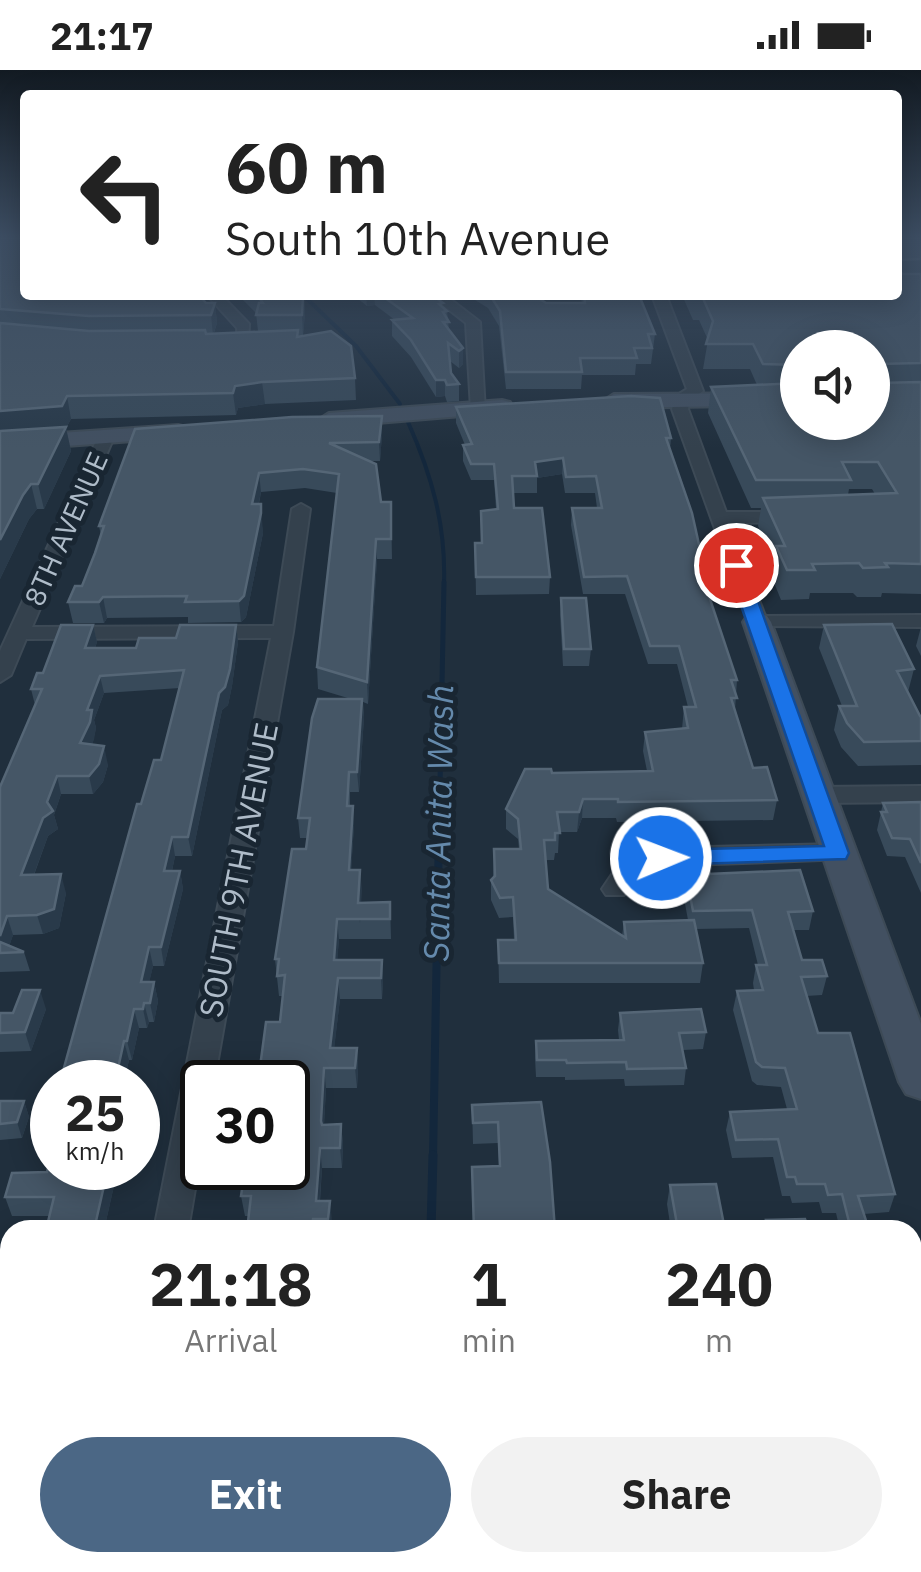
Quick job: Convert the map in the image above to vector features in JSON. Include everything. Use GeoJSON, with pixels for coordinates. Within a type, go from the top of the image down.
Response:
{"type":"FeatureCollection","features":[{"type":"Feature","properties":{"kind":"main road"},"geometry":{"type":"LineString","coordinates":[[591,402],[780,400]]}},
{"type":"Feature","properties":{"kind":"main road"},"geometry":{"type":"LineString","coordinates":[[302,422],[517,406]]}},
{"type":"Feature","properties":{"kind":"main road"},"geometry":{"type":"LineString","coordinates":[[0,444],[210,429]]}},
{"type":"Feature","properties":{"kind":"main road"},"geometry":{"type":"LineString","coordinates":[[757,622],[921,1082]]}},
{"type":"Feature","properties":{"kind":"street"},"geometry":{"type":"LineString","coordinates":[[225,308],[244,327],[244,343]]}},
{"type":"Feature","properties":{"kind":"street"},"geometry":{"type":"LineString","coordinates":[[454,308],[473,322],[479,409]]}},
{"type":"Feature","properties":{"kind":"street"},"geometry":{"type":"LineString","coordinates":[[664,308],[695,392],[681,399],[680,409],[757,622],[921,621]]}},
{"type":"Feature","properties":{"kind":"street"},"geometry":{"type":"LineString","coordinates":[[224,343],[260,343]]}},
{"type":"Feature","properties":{"kind":"street","name":"8TH AVENUE"},"geometry":{"type":"LineString","coordinates":[[0,675],[106,437]]}},
{"type":"Feature","properties":{"kind":"street","name":"SOUTH 9TH AVENUE"},"geometry":{"type":"LineString","coordinates":[[173,1220],[284,632],[300,509]]}},
{"type":"Feature","properties":{"kind":"street"},"geometry":{"type":"LineString","coordinates":[[720,518],[818,516]]}},
{"type":"Feature","properties":{"kind":"street"},"geometry":{"type":"LineString","coordinates":[[19,634],[284,632]]}},
{"type":"Feature","properties":{"kind":"street"},"geometry":{"type":"LineString","coordinates":[[818,794],[921,794]]}},
{"type":"Feature","properties":{"kind":"street"},"geometry":{"type":"LineString","coordinates":[[615,888],[632,864],[661,858],[838,853]]}},
{"type":"Feature","properties":{"kind":"building"},"geometry":{"type":"Polygon","coordinates":[[[213,308],[211,315],[89,316],[0,309],[213,308]]]}},
{"type":"Feature","properties":{"kind":"building"},"geometry":{"type":"Polygon","coordinates":[[[258,308],[302,308],[302,315],[256,315],[258,308]]]}},
{"type":"Feature","properties":{"kind":"building"},"geometry":{"type":"Polygon","coordinates":[[[399,308],[447,311],[443,312],[449,322],[443,322],[463,348],[459,351],[448,343],[451,373],[459,384],[447,385],[445,380],[436,380],[411,340],[392,320],[413,318],[399,308]]]}},
{"type":"Feature","properties":{"kind":"building"},"geometry":{"type":"Polygon","coordinates":[[[498,308],[644,308],[655,334],[648,334],[652,348],[634,348],[637,358],[580,358],[582,372],[506,372],[498,308]]]}},
{"type":"Feature","properties":{"kind":"building"},"geometry":{"type":"Polygon","coordinates":[[[707,308],[921,308],[921,363],[890,364],[890,330],[780,330],[780,364],[763,364],[753,344],[706,344],[713,321],[707,308]]]}},
{"type":"Feature","properties":{"kind":"building"},"geometry":{"type":"Polygon","coordinates":[[[0,323],[89,331],[205,330],[206,334],[298,330],[297,337],[331,331],[351,346],[355,378],[262,382],[235,386],[233,393],[67,396],[62,406],[0,411],[0,323]]]}},
{"type":"Feature","properties":{"kind":"building"},"geometry":{"type":"Polygon","coordinates":[[[921,382],[921,564],[885,563],[888,567],[863,568],[859,563],[812,564],[815,570],[787,570],[776,546],[785,546],[763,498],[897,493],[878,462],[842,462],[851,480],[756,480],[711,387],[780,384],[780,440],[890,440],[890,383],[921,382]]]}},
{"type":"Feature","properties":{"kind":"building"},"geometry":{"type":"Polygon","coordinates":[[[631,396],[660,398],[671,438],[666,438],[692,513],[702,575],[737,680],[731,680],[737,698],[731,698],[753,768],[767,767],[777,800],[583,799],[579,812],[557,812],[560,833],[555,833],[555,840],[544,840],[548,889],[626,938],[624,922],[694,920],[703,963],[499,963],[498,940],[516,940],[513,897],[500,898],[491,880],[495,876],[494,849],[521,849],[518,819],[506,809],[525,769],[551,769],[552,773],[653,771],[645,732],[688,728],[684,707],[696,707],[679,646],[650,646],[627,576],[584,577],[572,508],[602,508],[596,476],[566,477],[563,458],[535,462],[537,476],[512,476],[514,508],[542,508],[550,577],[476,577],[475,543],[482,543],[481,511],[498,509],[494,464],[471,464],[463,445],[472,444],[456,407],[631,396]]]}},
{"type":"Feature","properties":{"kind":"building"},"geometry":{"type":"Polygon","coordinates":[[[382,416],[379,442],[329,443],[376,464],[381,502],[391,502],[391,539],[376,539],[367,682],[317,667],[339,474],[303,469],[259,473],[252,504],[261,504],[261,513],[244,596],[239,601],[185,602],[187,596],[103,597],[99,602],[68,602],[75,586],[82,586],[95,553],[104,526],[99,526],[135,429],[292,417],[382,416]]]}},
{"type":"Feature","properties":{"kind":"building"},"geometry":{"type":"Polygon","coordinates":[[[66,427],[38,484],[31,484],[23,495],[0,540],[0,431],[66,427]]]}},
{"type":"Feature","properties":{"kind":"building"},"geometry":{"type":"Polygon","coordinates":[[[561,598],[586,598],[591,649],[564,649],[561,598]]]}},
{"type":"Feature","properties":{"kind":"building"},"geometry":{"type":"Polygon","coordinates":[[[892,624],[914,669],[897,671],[921,716],[921,741],[864,742],[847,723],[839,706],[857,706],[824,625],[892,624]]]}},
{"type":"Feature","properties":{"kind":"building"},"geometry":{"type":"Polygon","coordinates":[[[61,625],[93,625],[85,648],[136,648],[139,638],[176,638],[180,625],[236,625],[230,669],[219,693],[188,837],[172,837],[164,871],[180,871],[161,947],[149,947],[141,982],[154,982],[150,1003],[144,1003],[143,1009],[134,1009],[120,1060],[66,1060],[137,804],[141,804],[154,760],[161,760],[184,670],[100,676],[87,710],[92,710],[90,722],[80,743],[104,746],[99,764],[89,776],[57,776],[47,802],[53,811],[43,818],[21,875],[61,874],[54,909],[37,915],[7,916],[0,936],[0,787],[42,689],[31,689],[37,673],[43,673],[61,625]]]}},
{"type":"Feature","properties":{"kind":"building"},"geometry":{"type":"Polygon","coordinates":[[[318,699],[362,699],[357,772],[349,772],[347,806],[353,806],[349,870],[360,870],[358,903],[390,902],[390,919],[337,919],[334,960],[382,960],[381,978],[338,978],[330,1048],[357,1048],[355,1068],[324,1068],[322,1125],[341,1124],[340,1148],[320,1148],[316,1201],[330,1201],[328,1219],[248,1220],[251,1196],[241,1196],[242,1190],[310,1190],[310,1060],[261,1060],[266,1022],[280,1022],[285,975],[277,976],[279,959],[275,959],[292,849],[306,849],[310,818],[298,818],[318,699]]]}},
{"type":"Feature","properties":{"kind":"building"},"geometry":{"type":"Polygon","coordinates":[[[921,802],[921,863],[910,839],[892,838],[881,812],[887,812],[883,803],[921,802]]]}},
{"type":"Feature","properties":{"kind":"building"},"geometry":{"type":"Polygon","coordinates":[[[800,870],[813,911],[788,912],[802,960],[822,960],[827,976],[801,977],[818,1033],[850,1033],[895,1194],[858,1196],[866,1220],[848,1220],[842,1194],[828,1195],[825,1184],[797,1184],[795,1177],[787,1177],[778,1139],[736,1140],[730,1112],[797,1109],[785,1068],[762,1067],[756,1062],[737,991],[763,990],[756,965],[767,965],[752,910],[693,911],[686,875],[800,870]]]}},
{"type":"Feature","properties":{"kind":"building"},"geometry":{"type":"Polygon","coordinates":[[[0,942],[24,952],[0,953],[0,942]]]}},
{"type":"Feature","properties":{"kind":"building"},"geometry":{"type":"Polygon","coordinates":[[[22,990],[40,990],[25,1032],[0,1033],[0,1013],[13,1013],[22,990]]]}},
{"type":"Feature","properties":{"kind":"building"},"geometry":{"type":"Polygon","coordinates":[[[701,1009],[706,1032],[679,1033],[686,1068],[627,1069],[626,1062],[537,1060],[536,1041],[624,1040],[620,1013],[701,1009]]]}},
{"type":"Feature","properties":{"kind":"building"},"geometry":{"type":"Polygon","coordinates":[[[0,1101],[24,1101],[17,1122],[0,1124],[0,1101]]]}},
{"type":"Feature","properties":{"kind":"building"},"geometry":{"type":"Polygon","coordinates":[[[541,1102],[554,1220],[474,1220],[472,1167],[500,1166],[498,1122],[473,1123],[472,1105],[541,1102]]]}},
{"type":"Feature","properties":{"kind":"building"},"geometry":{"type":"Polygon","coordinates":[[[30,1172],[30,1190],[103,1190],[96,1220],[48,1220],[54,1197],[5,1197],[12,1173],[30,1172]]]}},
{"type":"Feature","properties":{"kind":"building"},"geometry":{"type":"Polygon","coordinates":[[[716,1184],[723,1220],[676,1220],[670,1185],[716,1184]]]}},
{"type":"Feature","properties":{"kind":"waterway","name":"Santa Anita Wash"},"geometry":{"type":"LineString","coordinates":[[317,308],[356,346],[400,404]]}},
{"type":"Feature","properties":{"kind":"waterway","name":"Santa Anita Wash"},"geometry":{"type":"LineString","coordinates":[[408,422],[436,501],[443,541],[444,583]]}},
{"type":"Feature","properties":{"kind":"waterway","name":"Santa Anita Wash"},"geometry":{"type":"LineString","coordinates":[[439,835],[444,583]]}},
{"type":"Feature","properties":{"kind":"waterway","name":"Santa Anita Wash"},"geometry":{"type":"LineString","coordinates":[[433,1157],[439,832]]}},
{"type":"Feature","properties":{"kind":"waterway","name":"Santa Anita Wash"},"geometry":{"type":"LineString","coordinates":[[431,1220],[433,1155]]}},
{"type":"Feature","properties":{"kind":"route"},"geometry":{"type":"LineString","coordinates":[[661,858],[838,853],[736,565]]}}]}
